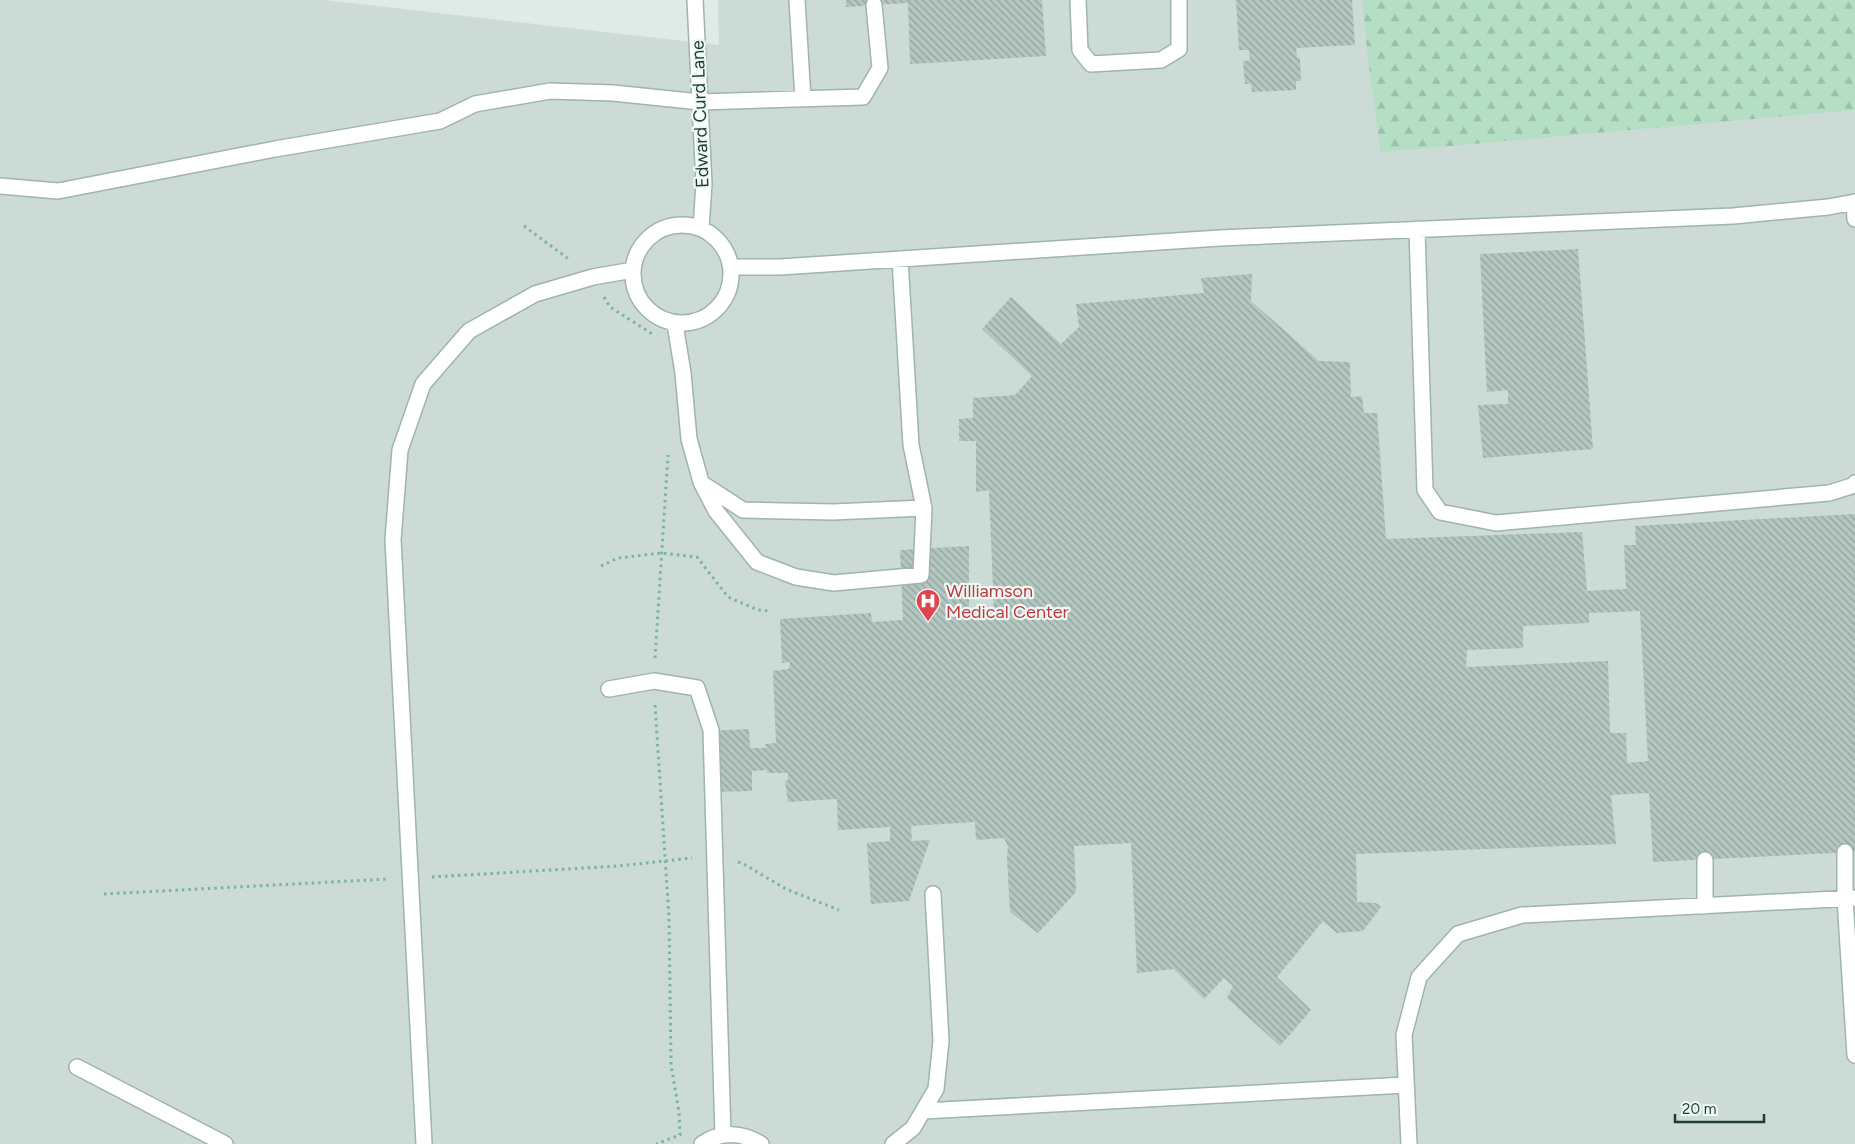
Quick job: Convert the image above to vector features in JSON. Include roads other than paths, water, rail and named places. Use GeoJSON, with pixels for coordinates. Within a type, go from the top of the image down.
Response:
{"type":"FeatureCollection","features":[{"type":"Feature","properties":{"kind":"street","name":"Edward Curd Lane"},"geometry":{"type":"LineString","coordinates":[[695,0],[704,184],[701,228]]}},
{"type":"Feature","properties":{"kind":"street"},"geometry":{"type":"LineString","coordinates":[[797,0],[803,99]]}},
{"type":"Feature","properties":{"kind":"street"},"geometry":{"type":"LineString","coordinates":[[1078,0],[1080,50],[1091,64],[1161,60],[1179,49],[1179,0]]}},
{"type":"Feature","properties":{"kind":"street"},"geometry":{"type":"LineString","coordinates":[[0,186],[58,191],[275,149],[440,122],[475,104],[550,91],[613,93],[700,102],[863,97],[880,68],[874,5]]}},
{"type":"Feature","properties":{"kind":"street"},"geometry":{"type":"LineString","coordinates":[[731,267],[780,268],[1220,238],[1733,216],[1828,207],[1855,202],[1855,219]]}},
{"type":"Feature","properties":{"kind":"street"},"geometry":{"type":"LineString","coordinates":[[682,225],[701,228],[712,234],[728,255],[731,267],[731,286],[723,303],[710,316],[693,323],[674,324],[657,317],[643,305],[634,289],[632,270],[638,253],[648,238],[664,228],[682,225]]}},
{"type":"Feature","properties":{"kind":"street"},"geometry":{"type":"LineString","coordinates":[[1417,229],[1425,490],[1440,512],[1496,523],[1829,492],[1854,485],[1855,483]]}},
{"type":"Feature","properties":{"kind":"street"},"geometry":{"type":"LineString","coordinates":[[674,324],[683,373],[689,439],[701,482],[716,511],[757,562],[796,577],[834,583],[921,575],[924,508],[911,445],[900,260]]}},
{"type":"Feature","properties":{"kind":"street"},"geometry":{"type":"LineString","coordinates":[[424,1144],[393,540],[400,450],[424,384],[469,331],[535,294],[593,277],[632,270]]}},
{"type":"Feature","properties":{"kind":"street"},"geometry":{"type":"LineString","coordinates":[[701,482],[743,510],[833,512],[924,508]]}},
{"type":"Feature","properties":{"kind":"street"},"geometry":{"type":"LineString","coordinates":[[608,689],[654,681],[697,688],[712,730],[723,1134]]}},
{"type":"Feature","properties":{"kind":"street"},"geometry":{"type":"LineString","coordinates":[[1845,852],[1850,898],[1855,1054]]}},
{"type":"Feature","properties":{"kind":"street"},"geometry":{"type":"LineString","coordinates":[[1704,860],[1704,906]]}},
{"type":"Feature","properties":{"kind":"street"},"geometry":{"type":"LineString","coordinates":[[893,1144],[912,1128],[936,1089],[941,1041],[933,894]]}},
{"type":"Feature","properties":{"kind":"street"},"geometry":{"type":"LineString","coordinates":[[1409,1144],[1404,1034],[1419,977],[1458,934],[1522,916],[1850,898]]}},
{"type":"Feature","properties":{"kind":"street"},"geometry":{"type":"LineString","coordinates":[[77,1067],[224,1144]]}},
{"type":"Feature","properties":{"kind":"street"},"geometry":{"type":"LineString","coordinates":[[923,1111],[1406,1085]]}},
{"type":"Feature","properties":{"kind":"street"},"geometry":{"type":"LineString","coordinates":[[702,1144],[709,1139],[723,1134],[738,1134],[752,1138],[761,1144]]}},
{"type":"Feature","properties":{"kind":"place","name":"Williamson Medical Center"},"geometry":{"type":"Point","coordinates":[928,622]}}]}
